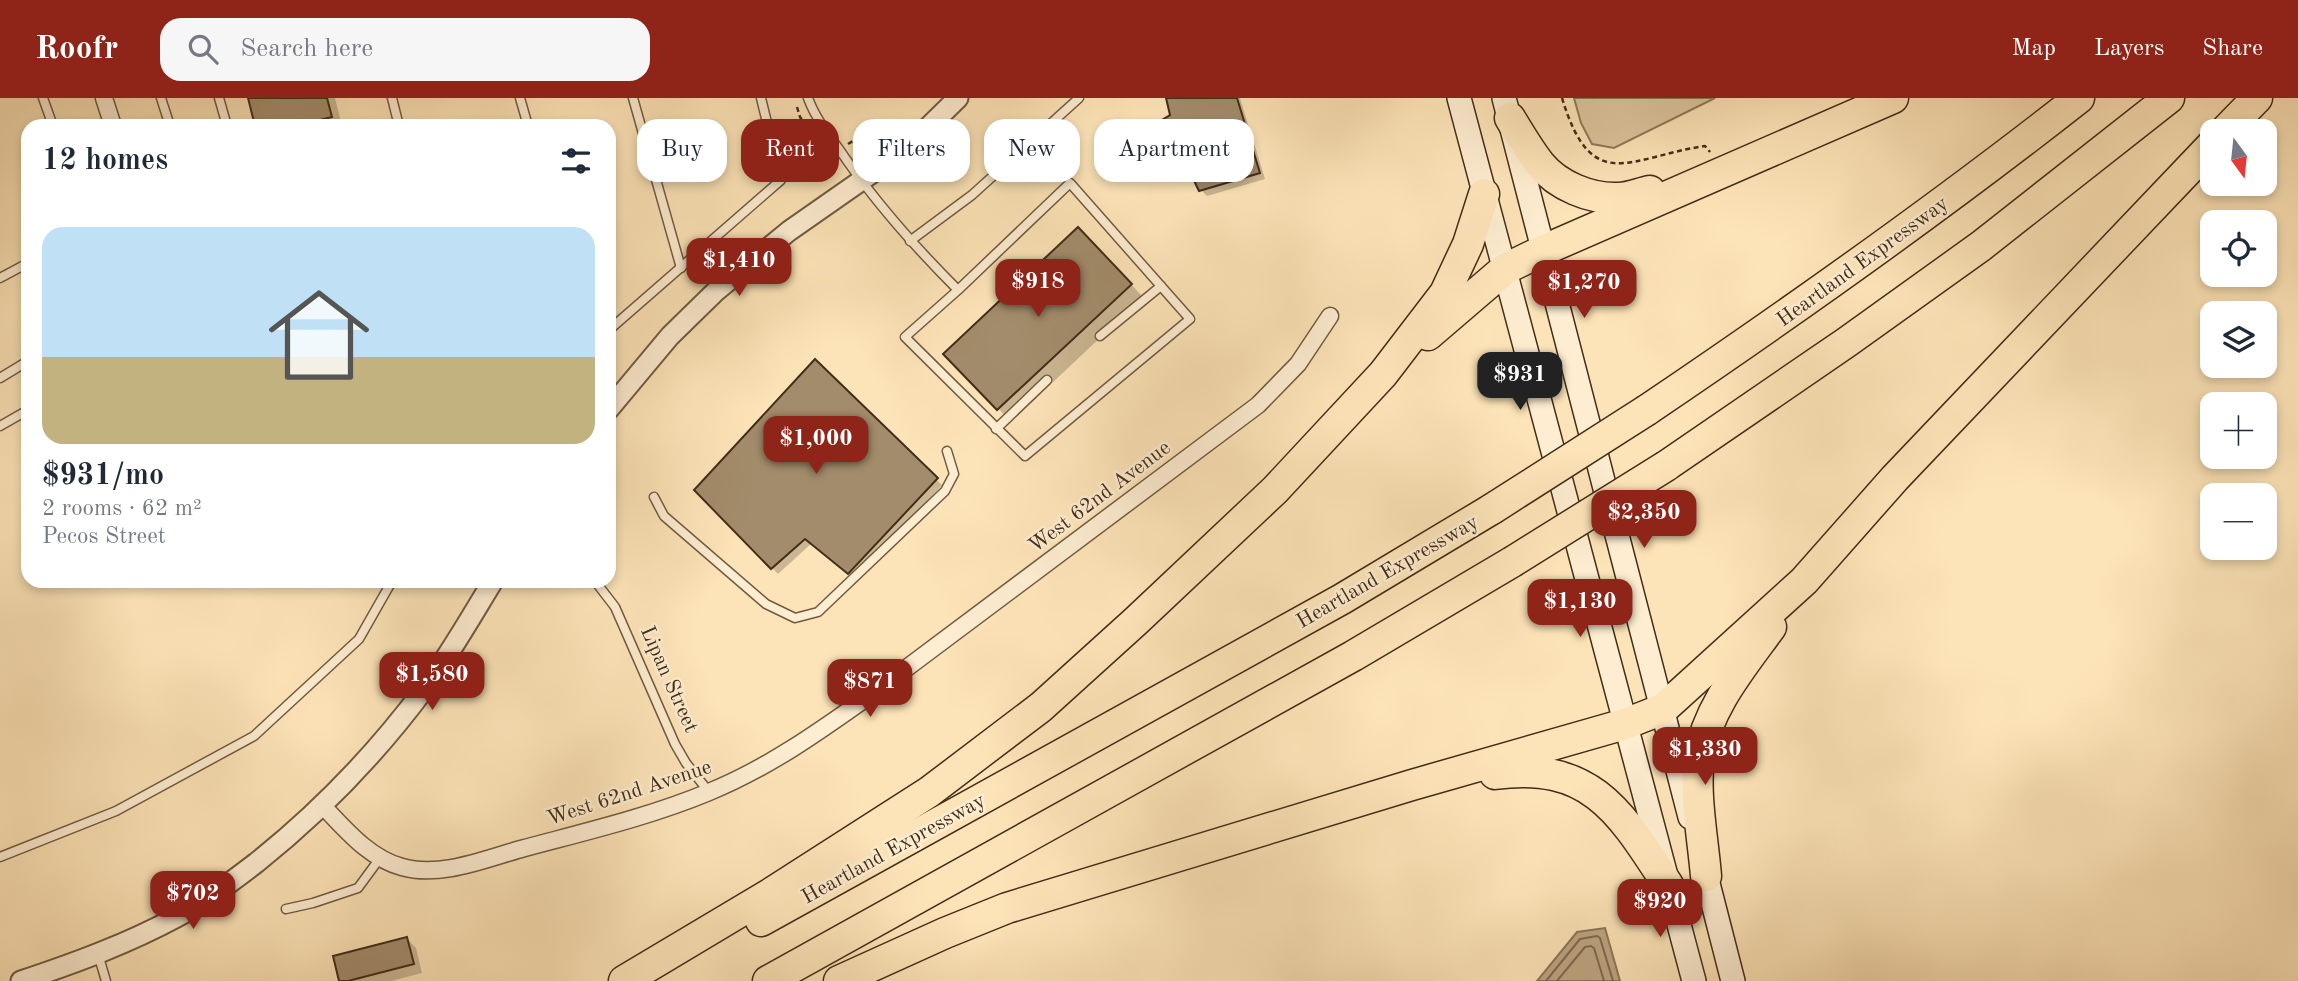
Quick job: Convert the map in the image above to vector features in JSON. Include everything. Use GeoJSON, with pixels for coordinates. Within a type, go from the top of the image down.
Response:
{"type":"FeatureCollection","features":[{"type":"Feature","properties":{"kind":"highway"},"geometry":{"type":"LineString","coordinates":[[1383,374],[1505,269],[1893,98]]}},
{"type":"Feature","properties":{"kind":"highway","name":"Heartland Expressway"},"geometry":{"type":"LineString","coordinates":[[655,981],[1318,612],[1492,509],[1647,410],[1869,258],[2079,98]]}},
{"type":"Feature","properties":{"kind":"highway"},"geometry":{"type":"LineString","coordinates":[[768,981],[1353,656],[1513,562],[1666,466],[1982,246],[2169,98]]}},
{"type":"Feature","properties":{"kind":"highway"},"geometry":{"type":"LineString","coordinates":[[2237,119],[2257,98]]}},
{"type":"Feature","properties":{"kind":"highway"},"geometry":{"type":"LineString","coordinates":[[1507,108],[1540,165],[1549,174],[1576,190],[1596,197],[1621,198],[1721,172]]}},
{"type":"Feature","properties":{"kind":"highway"},"geometry":{"type":"LineString","coordinates":[[1706,876],[1698,784],[1699,760],[1707,727],[1727,689],[1804,581],[1895,478],[2200,158]]}},
{"type":"Feature","properties":{"kind":"highway"},"geometry":{"type":"LineString","coordinates":[[624,981],[773,892],[929,792],[1041,707],[1136,621],[1275,490],[1383,374],[1444,293],[1468,244],[1485,194]]}},
{"type":"Feature","properties":{"kind":"highway"},"geometry":{"type":"LineString","coordinates":[[839,981],[1007,908],[1412,785],[1625,724],[1663,709],[1804,581]]}},
{"type":"Feature","properties":{"kind":"highway"},"geometry":{"type":"LineString","coordinates":[[1412,785],[1514,771],[1539,771],[1571,780],[1610,804],[1627,822],[1668,885]]}},
{"type":"Feature","properties":{"kind":"main road"},"geometry":{"type":"LineString","coordinates":[[1459,98],[1694,981]]}},
{"type":"Feature","properties":{"kind":"main road"},"geometry":{"type":"LineString","coordinates":[[1507,108],[1733,981]]}},
{"type":"Feature","properties":{"kind":"street"},"geometry":{"type":"LineString","coordinates":[[104,98],[111,119]]}},
{"type":"Feature","properties":{"kind":"street"},"geometry":{"type":"LineString","coordinates":[[937,119],[958,98]]}},
{"type":"Feature","properties":{"kind":"street"},"geometry":{"type":"LineString","coordinates":[[616,401],[670,336],[715,292],[789,231],[861,182]]}},
{"type":"Feature","properties":{"kind":"street","name":"West 62nd Avenue"},"geometry":{"type":"LineString","coordinates":[[323,806],[354,838],[380,858],[413,870],[453,867],[630,819],[709,792],[773,761],[820,732],[1258,405],[1298,364],[1330,316]]}},
{"type":"Feature","properties":{"kind":"street"},"geometry":{"type":"LineString","coordinates":[[21,981],[98,954],[180,915],[219,890],[280,844],[323,806],[390,733],[426,687],[489,588]]}},
{"type":"Feature","properties":{"kind":"lane"},"geometry":{"type":"LineString","coordinates":[[43,98],[50,119]]}},
{"type":"Feature","properties":{"kind":"lane"},"geometry":{"type":"LineString","coordinates":[[161,98],[168,119]]}},
{"type":"Feature","properties":{"kind":"lane"},"geometry":{"type":"LineString","coordinates":[[219,98],[225,119]]}},
{"type":"Feature","properties":{"kind":"lane"},"geometry":{"type":"LineString","coordinates":[[392,98],[397,119]]}},
{"type":"Feature","properties":{"kind":"lane"},"geometry":{"type":"LineString","coordinates":[[520,98],[526,119]]}},
{"type":"Feature","properties":{"kind":"lane"},"geometry":{"type":"LineString","coordinates":[[634,98],[681,268]]}},
{"type":"Feature","properties":{"kind":"lane"},"geometry":{"type":"LineString","coordinates":[[616,324],[781,180],[761,98]]}},
{"type":"Feature","properties":{"kind":"lane"},"geometry":{"type":"LineString","coordinates":[[808,98],[853,170]]}},
{"type":"Feature","properties":{"kind":"lane"},"geometry":{"type":"LineString","coordinates":[[910,241],[972,195],[1079,98]]}},
{"type":"Feature","properties":{"kind":"lane"},"geometry":{"type":"LineString","coordinates":[[861,182],[910,241],[958,290]]}},
{"type":"Feature","properties":{"kind":"lane"},"geometry":{"type":"LineString","coordinates":[[1070,183],[1161,286],[1190,319],[1025,456],[905,337],[1070,183]]}},
{"type":"Feature","properties":{"kind":"lane"},"geometry":{"type":"LineString","coordinates":[[0,278],[21,267]]}},
{"type":"Feature","properties":{"kind":"lane"},"geometry":{"type":"LineString","coordinates":[[1100,336],[1161,286]]}},
{"type":"Feature","properties":{"kind":"lane"},"geometry":{"type":"LineString","coordinates":[[0,378],[21,365]]}},
{"type":"Feature","properties":{"kind":"lane"},"geometry":{"type":"LineString","coordinates":[[996,429],[1047,380]]}},
{"type":"Feature","properties":{"kind":"lane"},"geometry":{"type":"LineString","coordinates":[[0,426],[21,414]]}},
{"type":"Feature","properties":{"kind":"lane"},"geometry":{"type":"LineString","coordinates":[[654,497],[664,516],[766,604],[794,618],[818,612],[945,491],[954,474],[947,451]]}},
{"type":"Feature","properties":{"kind":"lane"},"geometry":{"type":"LineString","coordinates":[[0,857],[116,811],[254,736],[359,639],[388,588]]}},
{"type":"Feature","properties":{"kind":"lane","name":"Lipan Street"},"geometry":{"type":"LineString","coordinates":[[600,588],[615,607],[675,744],[709,792]]}},
{"type":"Feature","properties":{"kind":"lane"},"geometry":{"type":"LineString","coordinates":[[286,909],[358,888],[380,858]]}},
{"type":"Feature","properties":{"kind":"lane"},"geometry":{"type":"LineString","coordinates":[[98,954],[106,981]]}},
{"type":"Feature","properties":{"kind":"path"},"geometry":{"type":"LineString","coordinates":[[1562,98],[1579,140],[1590,155],[1600,160],[1623,164],[1704,146],[1721,172]]}},
{"type":"Feature","properties":{"kind":"shaded area"},"geometry":{"type":"Polygon","coordinates":[[[1574,98],[1715,98],[1614,148],[1592,144],[1581,123],[1574,98]]]}},
{"type":"Feature","properties":{"kind":"water"},"geometry":{"type":"Polygon","coordinates":[[[1605,928],[1620,981],[1537,981],[1577,932],[1605,928]]]}},
{"type":"Feature","properties":{"kind":"building"},"geometry":{"type":"Polygon","coordinates":[[[248,98],[327,98],[332,117],[324,119],[253,119],[248,98]]]}},
{"type":"Feature","properties":{"kind":"building"},"geometry":{"type":"Polygon","coordinates":[[[1166,98],[1237,98],[1243,119],[1164,119],[1170,115],[1166,98]]]}},
{"type":"Feature","properties":{"kind":"building"},"geometry":{"type":"Polygon","coordinates":[[[1254,153],[1260,173],[1254,175],[1254,153]]]}},
{"type":"Feature","properties":{"kind":"building"},"geometry":{"type":"Polygon","coordinates":[[[1195,182],[1230,182],[1199,191],[1195,182]]]}},
{"type":"Feature","properties":{"kind":"building"},"geometry":{"type":"Polygon","coordinates":[[[1078,227],[1132,284],[997,410],[943,354],[1078,227]]]}},
{"type":"Feature","properties":{"kind":"building"},"geometry":{"type":"Polygon","coordinates":[[[815,359],[938,478],[848,574],[805,539],[771,569],[694,490],[815,359]]]}},
{"type":"Feature","properties":{"kind":"building"},"geometry":{"type":"Polygon","coordinates":[[[407,937],[414,964],[339,981],[333,956],[407,937]]]}}]}
